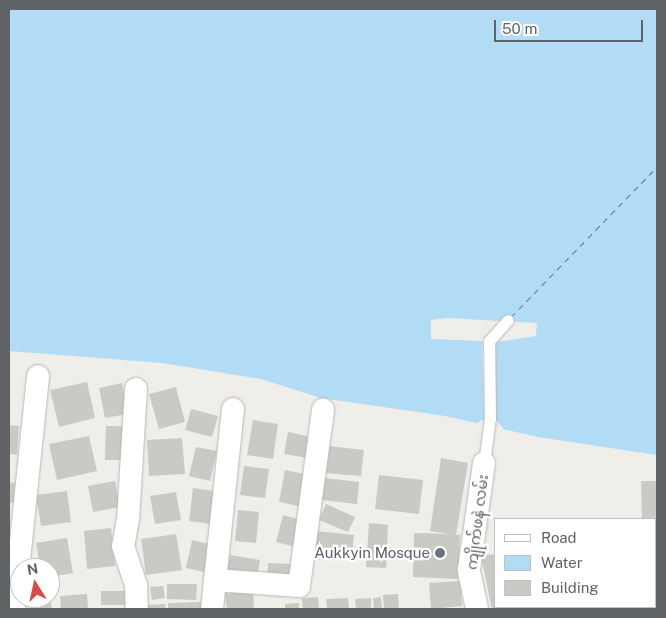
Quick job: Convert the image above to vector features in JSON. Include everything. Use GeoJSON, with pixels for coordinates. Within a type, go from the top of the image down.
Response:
{"type":"FeatureCollection","features":[{"type":"Feature","properties":{"kind":"street"},"geometry":{"type":"LineString","coordinates":[[14,609],[38,376]]}},
{"type":"Feature","properties":{"kind":"street"},"geometry":{"type":"LineString","coordinates":[[136,390],[128,519],[123,546],[136,585],[137,609]]}},
{"type":"Feature","properties":{"kind":"street"},"geometry":{"type":"LineString","coordinates":[[212,609],[233,409]]}},
{"type":"Feature","properties":{"kind":"street"},"geometry":{"type":"LineString","coordinates":[[215,580],[299,586],[323,410]]}},
{"type":"Feature","properties":{"kind":"street","name":"ကျိုက်ဖနဲ လမ်း"},"geometry":{"type":"LineString","coordinates":[[477,609],[469,570],[484,463]]}},
{"type":"Feature","properties":{"kind":"lane"},"geometry":{"type":"LineString","coordinates":[[484,463],[490,418],[489,341],[508,320]]}},
{"type":"Feature","properties":{"kind":"water"},"geometry":{"type":"Polygon","coordinates":[[[9,9],[657,9],[657,455],[538,437],[445,416],[321,398],[261,379],[162,363],[9,351],[9,9]]]}},
{"type":"Feature","properties":{"kind":"pier"},"geometry":{"type":"Polygon","coordinates":[[[447,318],[537,323],[536,336],[496,342],[495,418],[506,432],[473,425],[484,419],[482,341],[431,339],[431,320],[447,318]]]}},
{"type":"Feature","properties":{"kind":"building"},"geometry":{"type":"Polygon","coordinates":[[[87,382],[95,418],[59,427],[50,390],[87,382]]]}},
{"type":"Feature","properties":{"kind":"building"},"geometry":{"type":"Polygon","coordinates":[[[122,383],[128,414],[105,418],[99,388],[122,383]]]}},
{"type":"Feature","properties":{"kind":"building"},"geometry":{"type":"Polygon","coordinates":[[[176,387],[185,422],[159,429],[149,394],[176,387]]]}},
{"type":"Feature","properties":{"kind":"building"},"geometry":{"type":"Polygon","coordinates":[[[191,409],[218,416],[212,437],[185,430],[191,409]]]}},
{"type":"Feature","properties":{"kind":"building"},"geometry":{"type":"Polygon","coordinates":[[[253,420],[278,424],[273,459],[247,455],[253,420]]]}},
{"type":"Feature","properties":{"kind":"building"},"geometry":{"type":"Polygon","coordinates":[[[9,425],[19,426],[17,455],[9,454],[9,425]]]}},
{"type":"Feature","properties":{"kind":"building"},"geometry":{"type":"Polygon","coordinates":[[[106,426],[125,426],[124,460],[105,460],[106,426]]]}},
{"type":"Feature","properties":{"kind":"building"},"geometry":{"type":"Polygon","coordinates":[[[288,432],[312,437],[308,458],[284,454],[288,432]]]}},
{"type":"Feature","properties":{"kind":"building"},"geometry":{"type":"Polygon","coordinates":[[[89,436],[97,471],[57,480],[49,444],[89,436]]]}},
{"type":"Feature","properties":{"kind":"building"},"geometry":{"type":"Polygon","coordinates":[[[182,438],[185,474],[149,476],[147,440],[182,438]]]}},
{"type":"Feature","properties":{"kind":"building"},"geometry":{"type":"Polygon","coordinates":[[[328,446],[364,450],[361,476],[325,473],[328,446]]]}},
{"type":"Feature","properties":{"kind":"building"},"geometry":{"type":"Polygon","coordinates":[[[196,447],[217,451],[210,481],[189,476],[196,447]]]}},
{"type":"Feature","properties":{"kind":"building"},"geometry":{"type":"Polygon","coordinates":[[[441,458],[468,463],[456,535],[460,535],[458,579],[413,577],[414,533],[450,534],[430,531],[441,458]]]}},
{"type":"Feature","properties":{"kind":"building"},"geometry":{"type":"Polygon","coordinates":[[[244,466],[269,469],[265,498],[240,495],[244,466]]]}},
{"type":"Feature","properties":{"kind":"building"},"geometry":{"type":"Polygon","coordinates":[[[285,470],[309,475],[303,507],[279,502],[285,470]]]}},
{"type":"Feature","properties":{"kind":"building"},"geometry":{"type":"Polygon","coordinates":[[[379,475],[423,480],[419,514],[375,509],[379,475]]]}},
{"type":"Feature","properties":{"kind":"building"},"geometry":{"type":"Polygon","coordinates":[[[325,478],[359,482],[357,504],[322,500],[325,478]]]}},
{"type":"Feature","properties":{"kind":"building"},"geometry":{"type":"Polygon","coordinates":[[[115,481],[120,507],[93,512],[88,486],[115,481]]]}},
{"type":"Feature","properties":{"kind":"building"},"geometry":{"type":"Polygon","coordinates":[[[641,481],[656,481],[657,529],[656,518],[642,518],[641,481]]]}},
{"type":"Feature","properties":{"kind":"building"},"geometry":{"type":"Polygon","coordinates":[[[9,482],[15,483],[14,503],[9,502],[9,482]]]}},
{"type":"Feature","properties":{"kind":"building"},"geometry":{"type":"Polygon","coordinates":[[[193,488],[215,491],[210,524],[189,521],[193,488]]]}},
{"type":"Feature","properties":{"kind":"building"},"geometry":{"type":"Polygon","coordinates":[[[67,491],[71,522],[41,526],[36,495],[67,491]]]}},
{"type":"Feature","properties":{"kind":"building"},"geometry":{"type":"Polygon","coordinates":[[[176,492],[181,520],[155,524],[150,496],[176,492]]]}},
{"type":"Feature","properties":{"kind":"building"},"geometry":{"type":"Polygon","coordinates":[[[326,504],[355,517],[348,532],[319,520],[326,504]]]}},
{"type":"Feature","properties":{"kind":"building"},"geometry":{"type":"Polygon","coordinates":[[[238,510],[259,512],[256,543],[235,541],[238,510]]]}},
{"type":"Feature","properties":{"kind":"building"},"geometry":{"type":"Polygon","coordinates":[[[283,515],[305,521],[299,548],[276,542],[283,515]]]}},
{"type":"Feature","properties":{"kind":"building"},"geometry":{"type":"Polygon","coordinates":[[[369,523],[388,525],[386,568],[366,567],[369,523]]]}},
{"type":"Feature","properties":{"kind":"building"},"geometry":{"type":"Polygon","coordinates":[[[111,528],[115,566],[87,569],[84,531],[111,528]]]}},
{"type":"Feature","properties":{"kind":"building"},"geometry":{"type":"Polygon","coordinates":[[[316,531],[354,535],[352,556],[314,552],[316,531]]]}},
{"type":"Feature","properties":{"kind":"building"},"geometry":{"type":"Polygon","coordinates":[[[176,534],[182,570],[146,575],[141,539],[176,534]]]}},
{"type":"Feature","properties":{"kind":"building"},"geometry":{"type":"Polygon","coordinates":[[[67,538],[73,573],[60,575],[60,558],[38,558],[36,543],[67,538]]]}},
{"type":"Feature","properties":{"kind":"building"},"geometry":{"type":"Polygon","coordinates":[[[192,540],[209,544],[204,572],[186,568],[192,540]]]}},
{"type":"Feature","properties":{"kind":"building"},"geometry":{"type":"Polygon","coordinates":[[[493,554],[493,608],[580,609],[492,609],[481,556],[493,554]]]}},
{"type":"Feature","properties":{"kind":"building"},"geometry":{"type":"Polygon","coordinates":[[[230,555],[260,560],[257,578],[227,573],[230,555]]]}},
{"type":"Feature","properties":{"kind":"building"},"geometry":{"type":"Polygon","coordinates":[[[268,563],[293,564],[291,579],[267,578],[268,563]]]}},
{"type":"Feature","properties":{"kind":"building"},"geometry":{"type":"Polygon","coordinates":[[[460,581],[462,606],[431,609],[429,583],[460,581]]]}},
{"type":"Feature","properties":{"kind":"building"},"geometry":{"type":"Polygon","coordinates":[[[167,584],[197,584],[196,600],[167,599],[167,584]]]}},
{"type":"Feature","properties":{"kind":"building"},"geometry":{"type":"Polygon","coordinates":[[[163,586],[165,598],[152,600],[150,587],[163,586]]]}},
{"type":"Feature","properties":{"kind":"building"},"geometry":{"type":"Polygon","coordinates":[[[101,591],[125,591],[125,605],[101,605],[101,591]]]}},
{"type":"Feature","properties":{"kind":"building"},"geometry":{"type":"Polygon","coordinates":[[[253,591],[254,609],[227,609],[225,594],[253,591]]]}},
{"type":"Feature","properties":{"kind":"building"},"geometry":{"type":"Polygon","coordinates":[[[87,594],[88,609],[61,609],[60,596],[87,594]]]}},
{"type":"Feature","properties":{"kind":"building"},"geometry":{"type":"Polygon","coordinates":[[[398,594],[399,609],[384,609],[383,595],[398,594]]]}},
{"type":"Feature","properties":{"kind":"building"},"geometry":{"type":"Polygon","coordinates":[[[318,597],[319,609],[303,609],[302,598],[318,597]]]}},
{"type":"Feature","properties":{"kind":"building"},"geometry":{"type":"Polygon","coordinates":[[[381,597],[382,609],[374,609],[373,598],[381,597]]]}},
{"type":"Feature","properties":{"kind":"building"},"geometry":{"type":"Polygon","coordinates":[[[348,598],[349,609],[327,609],[326,599],[348,598]]]}},
{"type":"Feature","properties":{"kind":"building"},"geometry":{"type":"Polygon","coordinates":[[[371,598],[371,609],[356,609],[355,599],[371,598]]]}},
{"type":"Feature","properties":{"kind":"building"},"geometry":{"type":"Polygon","coordinates":[[[202,602],[202,609],[168,609],[168,603],[202,602]]]}},
{"type":"Feature","properties":{"kind":"building"},"geometry":{"type":"Polygon","coordinates":[[[299,603],[299,609],[285,609],[285,604],[299,603]]]}},
{"type":"Feature","properties":{"kind":"building"},"geometry":{"type":"Polygon","coordinates":[[[165,604],[166,609],[147,609],[147,605],[165,604]]]}},
{"type":"Feature","properties":{"kind":"building"},"geometry":{"type":"Polygon","coordinates":[[[606,608],[647,608],[647,609],[606,608]]]}},
{"type":"Feature","properties":{"kind":"ferry route"},"geometry":{"type":"LineString","coordinates":[[511,317],[657,167]]}},
{"type":"Feature","properties":{"kind":"place","name":"Aukkyin Mosque"},"geometry":{"type":"Point","coordinates":[440,553]}}]}
